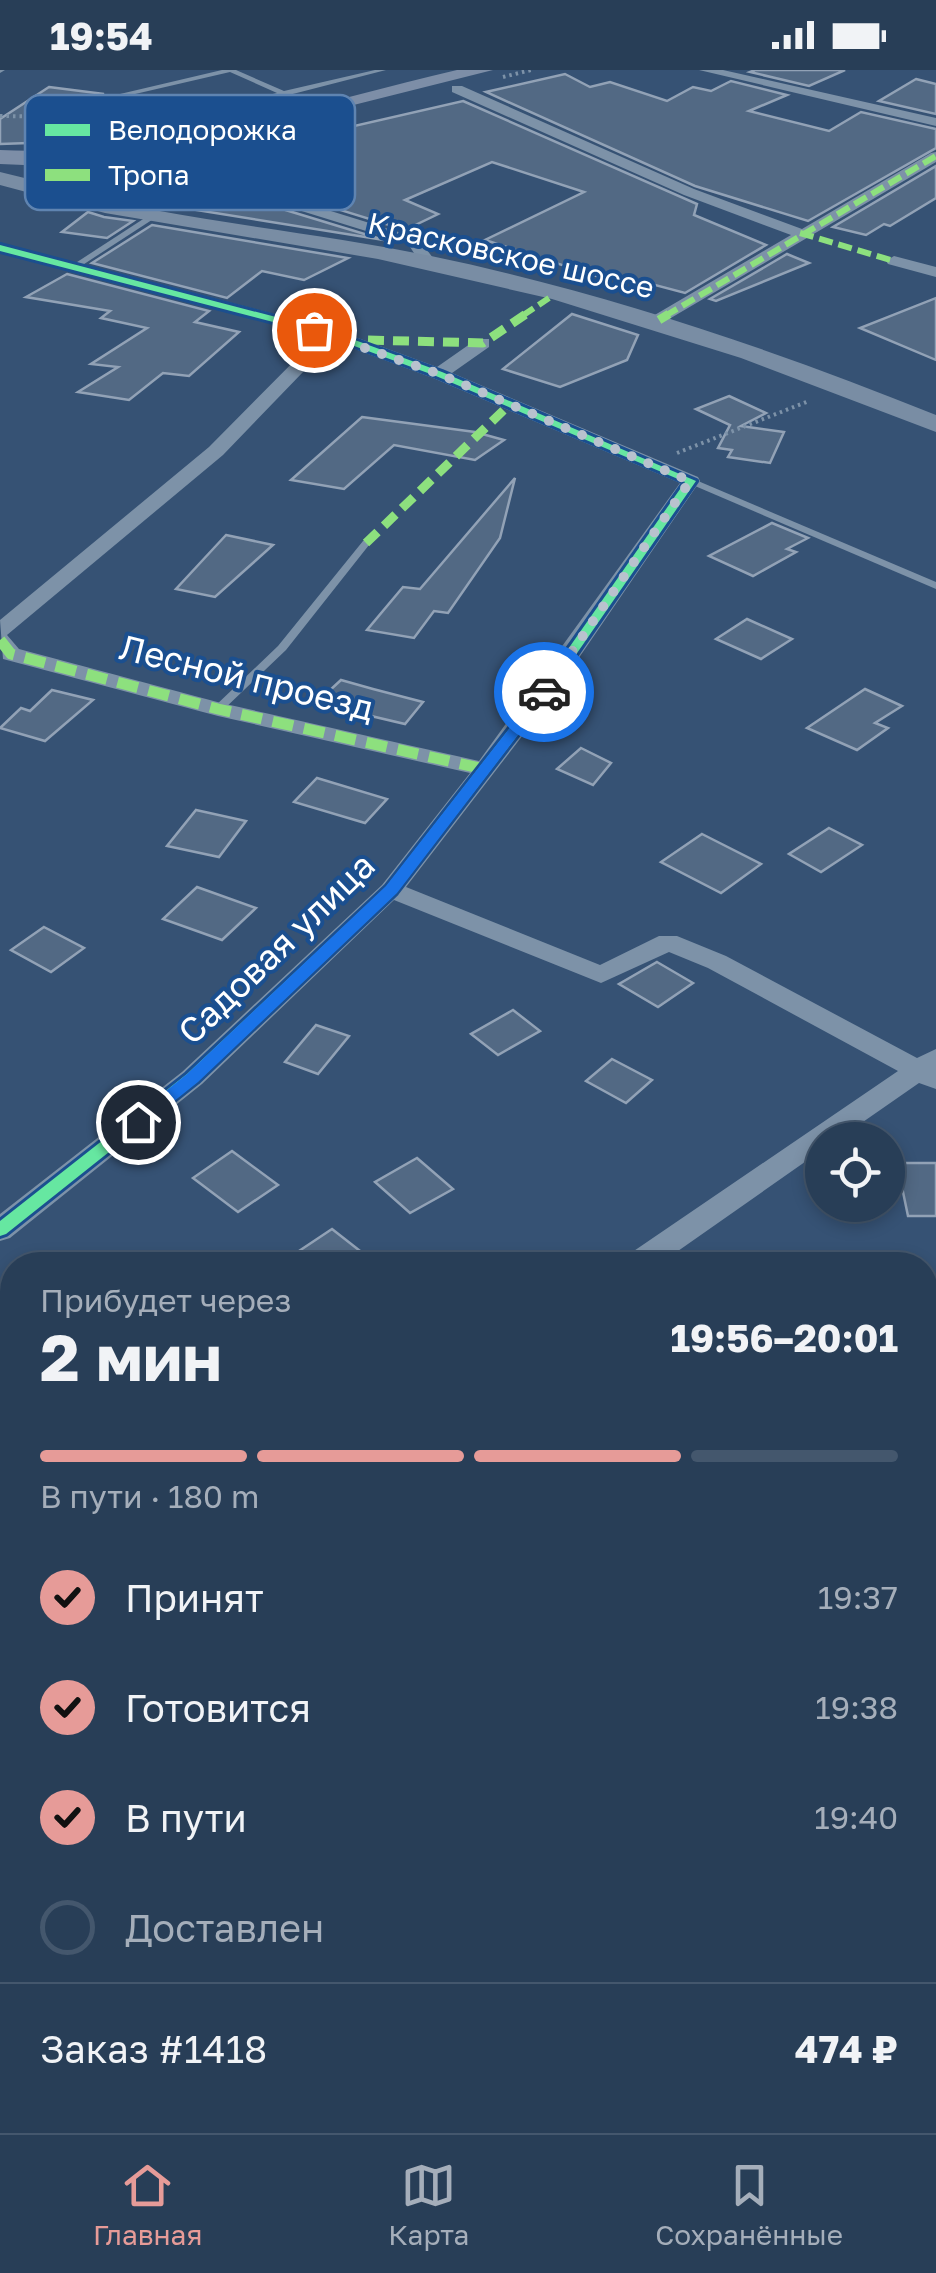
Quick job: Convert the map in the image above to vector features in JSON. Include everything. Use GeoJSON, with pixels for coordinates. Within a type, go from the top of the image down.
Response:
{"type":"FeatureCollection","features":[{"type":"Feature","properties":{"kind":"main road"},"geometry":{"type":"LineString","coordinates":[[355,101],[482,70]]}},
{"type":"Feature","properties":{"kind":"main road","name":"Красковское шоссе"},"geometry":{"type":"LineString","coordinates":[[145,210],[428,262],[658,320],[751,350],[936,424]]}},
{"type":"Feature","properties":{"kind":"street"},"geometry":{"type":"LineString","coordinates":[[706,70],[936,122]]}},
{"type":"Feature","properties":{"kind":"street"},"geometry":{"type":"LineString","coordinates":[[457,89],[689,192],[800,234]]}},
{"type":"Feature","properties":{"kind":"street"},"geometry":{"type":"LineString","coordinates":[[658,320],[936,156]]}},
{"type":"Feature","properties":{"kind":"street"},"geometry":{"type":"LineString","coordinates":[[313,210],[414,241],[428,262]]}},
{"type":"Feature","properties":{"kind":"street"},"geometry":{"type":"LineString","coordinates":[[0,248],[330,334],[439,374],[690,481]]}},
{"type":"Feature","properties":{"kind":"street"},"geometry":{"type":"LineString","coordinates":[[894,261],[936,272]]}},
{"type":"Feature","properties":{"kind":"street"},"geometry":{"type":"LineString","coordinates":[[0,631],[216,451],[330,334]]}},
{"type":"Feature","properties":{"kind":"street"},"geometry":{"type":"LineString","coordinates":[[439,374],[483,344]]}},
{"type":"Feature","properties":{"kind":"street","name":"Садовая улица"},"geometry":{"type":"LineString","coordinates":[[0,1230],[192,1078],[392,890],[484,769],[690,481]]}},
{"type":"Feature","properties":{"kind":"street","name":"Лесной проезд"},"geometry":{"type":"LineString","coordinates":[[0,640],[11,654],[218,709],[484,769]]}},
{"type":"Feature","properties":{"kind":"street"},"geometry":{"type":"LineString","coordinates":[[392,890],[601,976],[668,942],[717,962],[930,1070],[656,1252]]}},
{"type":"Feature","properties":{"kind":"lane"},"geometry":{"type":"LineString","coordinates":[[123,95],[231,70],[285,94]]}},
{"type":"Feature","properties":{"kind":"lane"},"geometry":{"type":"LineString","coordinates":[[282,95],[382,70]]}},
{"type":"Feature","properties":{"kind":"lane"},"geometry":{"type":"LineString","coordinates":[[75,266],[158,214]]}},
{"type":"Feature","properties":{"kind":"lane"},"geometry":{"type":"LineString","coordinates":[[690,481],[936,586]]}},
{"type":"Feature","properties":{"kind":"lane"},"geometry":{"type":"LineString","coordinates":[[218,709],[282,648],[366,544]]}},
{"type":"Feature","properties":{"kind":"path"},"geometry":{"type":"LineString","coordinates":[[0,116],[25,118]]}},
{"type":"Feature","properties":{"kind":"path"},"geometry":{"type":"LineString","coordinates":[[648,464],[817,398]]}},
{"type":"Feature","properties":{"kind":"building"},"geometry":{"type":"Polygon","coordinates":[[[845,70],[809,86],[750,72],[845,70]]]}},
{"type":"Feature","properties":{"kind":"building"},"geometry":{"type":"Polygon","coordinates":[[[565,74],[590,87],[610,82],[667,101],[693,87],[711,91],[731,81],[787,95],[749,111],[829,131],[861,112],[936,129],[936,148],[808,221],[695,186],[486,92],[565,74]]]}},
{"type":"Feature","properties":{"kind":"building"},"geometry":{"type":"Polygon","coordinates":[[[916,79],[936,84],[936,114],[879,101],[916,79]]]}},
{"type":"Feature","properties":{"kind":"building"},"geometry":{"type":"Polygon","coordinates":[[[49,87],[104,94],[100,95],[37,95],[49,87]]]}},
{"type":"Feature","properties":{"kind":"building"},"geometry":{"type":"Polygon","coordinates":[[[463,101],[697,204],[694,215],[766,245],[685,293],[610,273],[602,278],[485,240],[584,192],[492,162],[405,200],[438,214],[405,230],[340,210],[355,210],[355,126],[463,101]]]}},
{"type":"Feature","properties":{"kind":"building"},"geometry":{"type":"Polygon","coordinates":[[[25,103],[25,143],[0,144],[0,119],[25,103]]]}},
{"type":"Feature","properties":{"kind":"building"},"geometry":{"type":"Polygon","coordinates":[[[936,166],[936,198],[890,226],[884,224],[866,235],[833,227],[936,166]]]}},
{"type":"Feature","properties":{"kind":"building"},"geometry":{"type":"Polygon","coordinates":[[[196,210],[286,210],[384,240],[196,210]]]}},
{"type":"Feature","properties":{"kind":"building"},"geometry":{"type":"Polygon","coordinates":[[[88,212],[133,221],[107,238],[62,232],[88,212]]]}},
{"type":"Feature","properties":{"kind":"building"},"geometry":{"type":"Polygon","coordinates":[[[152,225],[348,258],[304,280],[262,271],[227,298],[92,263],[152,225]]]}},
{"type":"Feature","properties":{"kind":"building"},"geometry":{"type":"Polygon","coordinates":[[[787,254],[809,263],[716,301],[710,299],[787,254]]]}},
{"type":"Feature","properties":{"kind":"building"},"geometry":{"type":"Polygon","coordinates":[[[67,274],[209,311],[195,322],[239,332],[189,376],[163,373],[129,400],[78,392],[118,367],[91,364],[147,328],[101,318],[110,311],[26,297],[67,274]]]}},
{"type":"Feature","properties":{"kind":"building"},"geometry":{"type":"Polygon","coordinates":[[[936,298],[936,360],[860,328],[936,298]]]}},
{"type":"Feature","properties":{"kind":"building"},"geometry":{"type":"Polygon","coordinates":[[[572,314],[638,335],[627,360],[560,387],[503,369],[572,314]]]}},
{"type":"Feature","properties":{"kind":"building"},"geometry":{"type":"Polygon","coordinates":[[[729,396],[766,413],[741,426],[784,432],[770,463],[728,457],[732,450],[718,448],[730,425],[696,409],[729,396]]]}},
{"type":"Feature","properties":{"kind":"building"},"geometry":{"type":"Polygon","coordinates":[[[362,417],[475,432],[504,440],[475,460],[394,445],[344,489],[291,480],[362,417]]]}},
{"type":"Feature","properties":{"kind":"building"},"geometry":{"type":"Polygon","coordinates":[[[515,478],[500,538],[448,613],[434,611],[414,638],[367,630],[403,587],[420,589],[515,478]]]}},
{"type":"Feature","properties":{"kind":"building"},"geometry":{"type":"Polygon","coordinates":[[[772,523],[808,538],[787,549],[796,552],[753,576],[709,556],[772,523]]]}},
{"type":"Feature","properties":{"kind":"building"},"geometry":{"type":"Polygon","coordinates":[[[226,535],[273,545],[215,597],[176,589],[226,535]]]}},
{"type":"Feature","properties":{"kind":"building"},"geometry":{"type":"Polygon","coordinates":[[[747,619],[792,639],[761,659],[716,639],[747,619]]]}},
{"type":"Feature","properties":{"kind":"building"},"geometry":{"type":"Polygon","coordinates":[[[341,680],[423,702],[405,724],[316,703],[341,680]]]}},
{"type":"Feature","properties":{"kind":"building"},"geometry":{"type":"Polygon","coordinates":[[[865,689],[902,706],[875,723],[888,728],[857,750],[807,728],[865,689]]]}},
{"type":"Feature","properties":{"kind":"building"},"geometry":{"type":"Polygon","coordinates":[[[52,690],[93,700],[45,741],[0,728],[21,708],[30,711],[52,690]]]}},
{"type":"Feature","properties":{"kind":"building"},"geometry":{"type":"Polygon","coordinates":[[[581,748],[611,763],[593,785],[557,769],[581,748]]]}},
{"type":"Feature","properties":{"kind":"building"},"geometry":{"type":"Polygon","coordinates":[[[317,778],[387,799],[365,823],[294,802],[317,778]]]}},
{"type":"Feature","properties":{"kind":"building"},"geometry":{"type":"Polygon","coordinates":[[[196,810],[246,821],[219,857],[167,846],[196,810]]]}},
{"type":"Feature","properties":{"kind":"building"},"geometry":{"type":"Polygon","coordinates":[[[829,828],[862,845],[821,872],[789,854],[829,828]]]}},
{"type":"Feature","properties":{"kind":"building"},"geometry":{"type":"Polygon","coordinates":[[[702,834],[761,864],[721,893],[661,862],[702,834]]]}},
{"type":"Feature","properties":{"kind":"building"},"geometry":{"type":"Polygon","coordinates":[[[197,887],[256,908],[222,940],[163,919],[197,887]]]}},
{"type":"Feature","properties":{"kind":"building"},"geometry":{"type":"Polygon","coordinates":[[[44,927],[84,948],[51,972],[11,950],[44,927]]]}},
{"type":"Feature","properties":{"kind":"building"},"geometry":{"type":"Polygon","coordinates":[[[657,962],[693,983],[658,1007],[619,984],[657,962]]]}},
{"type":"Feature","properties":{"kind":"building"},"geometry":{"type":"Polygon","coordinates":[[[513,1010],[540,1031],[498,1055],[471,1034],[513,1010]]]}},
{"type":"Feature","properties":{"kind":"building"},"geometry":{"type":"Polygon","coordinates":[[[316,1025],[349,1036],[318,1074],[285,1062],[316,1025]]]}},
{"type":"Feature","properties":{"kind":"building"},"geometry":{"type":"Polygon","coordinates":[[[612,1059],[652,1080],[626,1103],[586,1081],[612,1059]]]}},
{"type":"Feature","properties":{"kind":"building"},"geometry":{"type":"Polygon","coordinates":[[[232,1151],[278,1185],[238,1212],[193,1178],[232,1151]]]}},
{"type":"Feature","properties":{"kind":"building"},"geometry":{"type":"Polygon","coordinates":[[[417,1158],[453,1189],[410,1213],[375,1182],[417,1158]]]}},
{"type":"Feature","properties":{"kind":"building"},"geometry":{"type":"Polygon","coordinates":[[[905,1163],[936,1163],[936,1216],[908,1216],[905,1163]]]}},
{"type":"Feature","properties":{"kind":"building"},"geometry":{"type":"Polygon","coordinates":[[[332,1229],[361,1252],[298,1252],[332,1229]]]}},
{"type":"Feature","properties":{"kind":"marked path"},"geometry":{"type":"LineString","coordinates":[[659,320],[936,156]]}},
{"type":"Feature","properties":{"kind":"marked path"},"geometry":{"type":"LineString","coordinates":[[800,233],[894,261]]}},
{"type":"Feature","properties":{"kind":"marked path"},"geometry":{"type":"LineString","coordinates":[[368,340],[483,343],[549,298]]}},
{"type":"Feature","properties":{"kind":"marked path"},"geometry":{"type":"LineString","coordinates":[[366,543],[471,437],[509,405]]}},
{"type":"Feature","properties":{"kind":"marked path"},"geometry":{"type":"LineString","coordinates":[[0,640],[11,654],[218,709],[484,769]]}},
{"type":"Feature","properties":{"kind":"cycle path"},"geometry":{"type":"LineString","coordinates":[[0,248],[330,334],[439,374],[691,481],[542,695],[391,890],[192,1078],[0,1230]]}},
{"type":"Feature","properties":{"kind":"way so far"},"geometry":{"type":"LineString","coordinates":[[314,330],[439,374],[690,481],[544,692]]}},
{"type":"Feature","properties":{"kind":"route"},"geometry":{"type":"LineString","coordinates":[[138,1122],[192,1078],[392,890],[544,692]]}}]}
